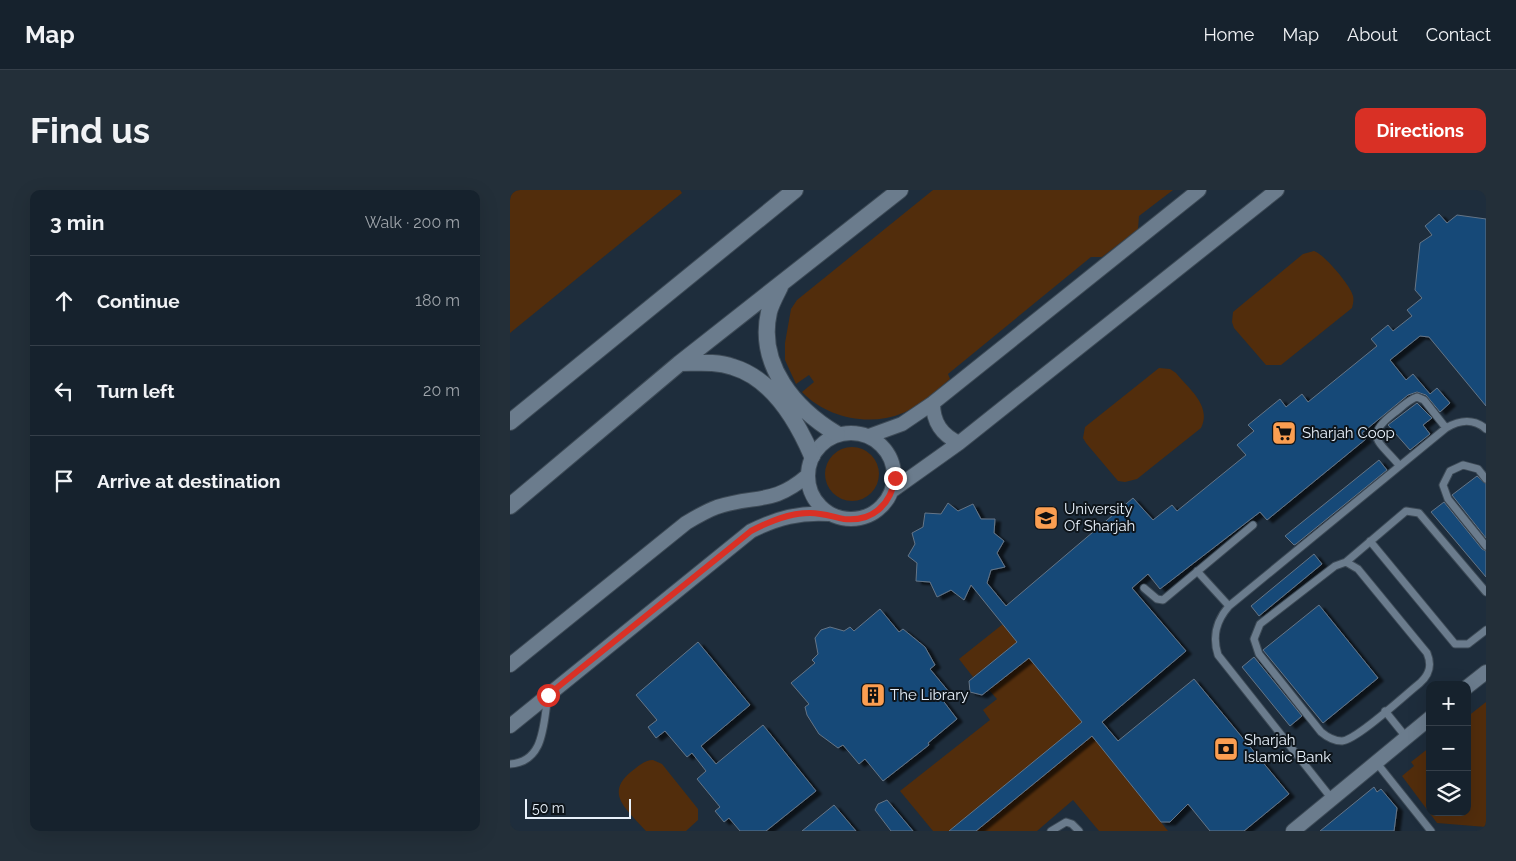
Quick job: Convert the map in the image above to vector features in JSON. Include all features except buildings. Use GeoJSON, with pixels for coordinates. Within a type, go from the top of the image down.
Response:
{"type":"FeatureCollection","features":[{"type":"Feature","properties":{"kind":"street"},"geometry":{"type":"LineString","coordinates":[[510,422],[795,190]]}},
{"type":"Feature","properties":{"kind":"street"},"geometry":{"type":"LineString","coordinates":[[510,506],[680,363],[900,190]]}},
{"type":"Feature","properties":{"kind":"street"},"geometry":{"type":"LineString","coordinates":[[869,436],[902,424],[933,403],[1199,190]]}},
{"type":"Feature","properties":{"kind":"street"},"geometry":{"type":"LineString","coordinates":[[510,726],[751,531],[770,521],[809,513],[830,514],[848,519],[867,517],[882,506],[893,490],[960,444],[1277,190]]}},
{"type":"Feature","properties":{"kind":"street"},"geometry":{"type":"LineString","coordinates":[[781,285],[770,310],[767,325],[766,341],[769,358],[796,410],[812,456]]}},
{"type":"Feature","properties":{"kind":"street"},"geometry":{"type":"LineString","coordinates":[[750,374],[769,358]]}},
{"type":"Feature","properties":{"kind":"street"},"geometry":{"type":"LineString","coordinates":[[680,363],[720,363],[750,374],[796,410],[812,417],[837,434]]}},
{"type":"Feature","properties":{"kind":"street"},"geometry":{"type":"LineString","coordinates":[[933,403],[933,411],[938,427],[944,434],[960,444]]}},
{"type":"Feature","properties":{"kind":"street"},"geometry":{"type":"LineString","coordinates":[[830,514],[810,490],[808,475],[812,456],[823,443],[837,434],[853,432],[869,436],[880,443],[888,452],[894,464],[895,478],[893,490]]}},
{"type":"Feature","properties":{"kind":"street"},"geometry":{"type":"LineString","coordinates":[[510,665],[686,523],[718,507],[769,498],[783,493],[808,475]]}},
{"type":"Feature","properties":{"kind":"street"},"geometry":{"type":"LineString","coordinates":[[1471,684],[1486,672]]}},
{"type":"Feature","properties":{"kind":"street"},"geometry":{"type":"LineString","coordinates":[[1293,831],[1426,721]]}},
{"type":"Feature","properties":{"kind":"lane"},"geometry":{"type":"LineString","coordinates":[[1399,466],[1377,439],[1376,431],[1379,424],[1417,397],[1424,400],[1446,428]]}},
{"type":"Feature","properties":{"kind":"lane"},"geometry":{"type":"LineString","coordinates":[[1332,799],[1218,655],[1215,639],[1217,624],[1229,606],[1446,428],[1456,422],[1466,421],[1476,422],[1486,429]]}},
{"type":"Feature","properties":{"kind":"lane"},"geometry":{"type":"LineString","coordinates":[[1486,479],[1478,469],[1463,465],[1450,471],[1443,485],[1448,499],[1486,546]]}},
{"type":"Feature","properties":{"kind":"lane"},"geometry":{"type":"LineString","coordinates":[[1346,562],[1358,569],[1430,659],[1429,673],[1425,678],[1351,738],[1343,741],[1328,737],[1255,646],[1254,639],[1260,624],[1335,566],[1346,562],[1406,510],[1419,512],[1486,592]]}},
{"type":"Feature","properties":{"kind":"lane"},"geometry":{"type":"LineString","coordinates":[[1144,588],[1157,599],[1163,600],[1253,525]]}},
{"type":"Feature","properties":{"kind":"lane"},"geometry":{"type":"LineString","coordinates":[[1370,541],[1455,644],[1468,644],[1486,630]]}},
{"type":"Feature","properties":{"kind":"lane"},"geometry":{"type":"LineString","coordinates":[[1197,571],[1229,606]]}},
{"type":"Feature","properties":{"kind":"lane"},"geometry":{"type":"LineString","coordinates":[[510,764],[524,762],[538,749],[548,695]]}},
{"type":"Feature","properties":{"kind":"lane"},"geometry":{"type":"LineString","coordinates":[[1385,711],[1406,737]]}},
{"type":"Feature","properties":{"kind":"lane"},"geometry":{"type":"LineString","coordinates":[[1376,762],[1430,831]]}},
{"type":"Feature","properties":{"kind":"lane"},"geometry":{"type":"LineString","coordinates":[[1051,831],[1066,822],[1072,824],[1079,831]]}},
{"type":"Feature","properties":{"kind":"shaded area"},"geometry":{"type":"Polygon","coordinates":[[[510,190],[680,190],[682,193],[510,333],[510,190]]]}},
{"type":"Feature","properties":{"kind":"shaded area"},"geometry":{"type":"Polygon","coordinates":[[[933,190],[1173,190],[1139,216],[1138,229],[1102,257],[1091,257],[948,374],[950,379],[916,406],[903,413],[876,419],[849,418],[836,414],[812,401],[802,392],[814,382],[809,375],[796,384],[785,360],[785,343],[791,309],[797,300],[933,190]]]}},
{"type":"Feature","properties":{"kind":"shaded area"},"geometry":{"type":"Polygon","coordinates":[[[1314,251],[1330,264],[1351,291],[1353,296],[1352,308],[1281,365],[1266,365],[1234,328],[1232,322],[1233,312],[1303,254],[1314,251]]]}},
{"type":"Feature","properties":{"kind":"shaded area"},"geometry":{"type":"Polygon","coordinates":[[[1159,368],[1170,369],[1176,373],[1193,392],[1204,412],[1204,420],[1201,428],[1137,479],[1125,482],[1118,481],[1086,443],[1083,438],[1085,427],[1159,368]]]}},
{"type":"Feature","properties":{"kind":"shaded area"},"geometry":{"type":"Polygon","coordinates":[[[852,447],[862,449],[871,455],[877,464],[879,474],[877,484],[871,493],[862,499],[852,501],[842,499],[833,493],[827,484],[825,474],[827,464],[833,455],[842,449],[852,447]]]}},
{"type":"Feature","properties":{"kind":"shaded area"},"geometry":{"type":"Polygon","coordinates":[[[1003,624],[1017,642],[973,677],[959,659],[1003,624]]]}},
{"type":"Feature","properties":{"kind":"shaded area"},"geometry":{"type":"Polygon","coordinates":[[[1029,658],[1082,722],[949,831],[933,831],[900,791],[990,720],[983,710],[997,699],[989,690],[1029,658]]]}},
{"type":"Feature","properties":{"kind":"shaded area"},"geometry":{"type":"Polygon","coordinates":[[[1486,702],[1486,827],[1437,823],[1432,816],[1471,816],[1471,714],[1486,702]]]}},
{"type":"Feature","properties":{"kind":"shaded area"},"geometry":{"type":"Polygon","coordinates":[[[1092,736],[1168,831],[1099,831],[1073,800],[1037,831],[976,831],[1092,736]]]}},
{"type":"Feature","properties":{"kind":"shaded area"},"geometry":{"type":"Polygon","coordinates":[[[1426,750],[1426,808],[1402,776],[1414,766],[1411,762],[1426,750]]]}},
{"type":"Feature","properties":{"kind":"shaded area"},"geometry":{"type":"Polygon","coordinates":[[[653,760],[662,764],[698,809],[698,820],[686,831],[646,831],[621,802],[619,787],[624,779],[642,764],[653,760]]]}},
{"type":"Feature","properties":{"kind":"place","name":"Sharjah Coop"},"geometry":{"type":"Point","coordinates":[1284,433]}},
{"type":"Feature","properties":{"kind":"place","name":"University Of Sharjah"},"geometry":{"type":"Point","coordinates":[1046,518]}},
{"type":"Feature","properties":{"kind":"place","name":"The Library"},"geometry":{"type":"Point","coordinates":[873,695]}},
{"type":"Feature","properties":{"kind":"place","name":"Sharjah Islamic Bank"},"geometry":{"type":"Point","coordinates":[1226,749]}},
{"type":"Feature","properties":{"kind":"route"},"geometry":{"type":"LineString","coordinates":[[548,695],[751,531],[770,521],[809,513],[830,514],[854,520],[867,517],[878,511],[887,502],[893,490],[895,478]]}}]}
